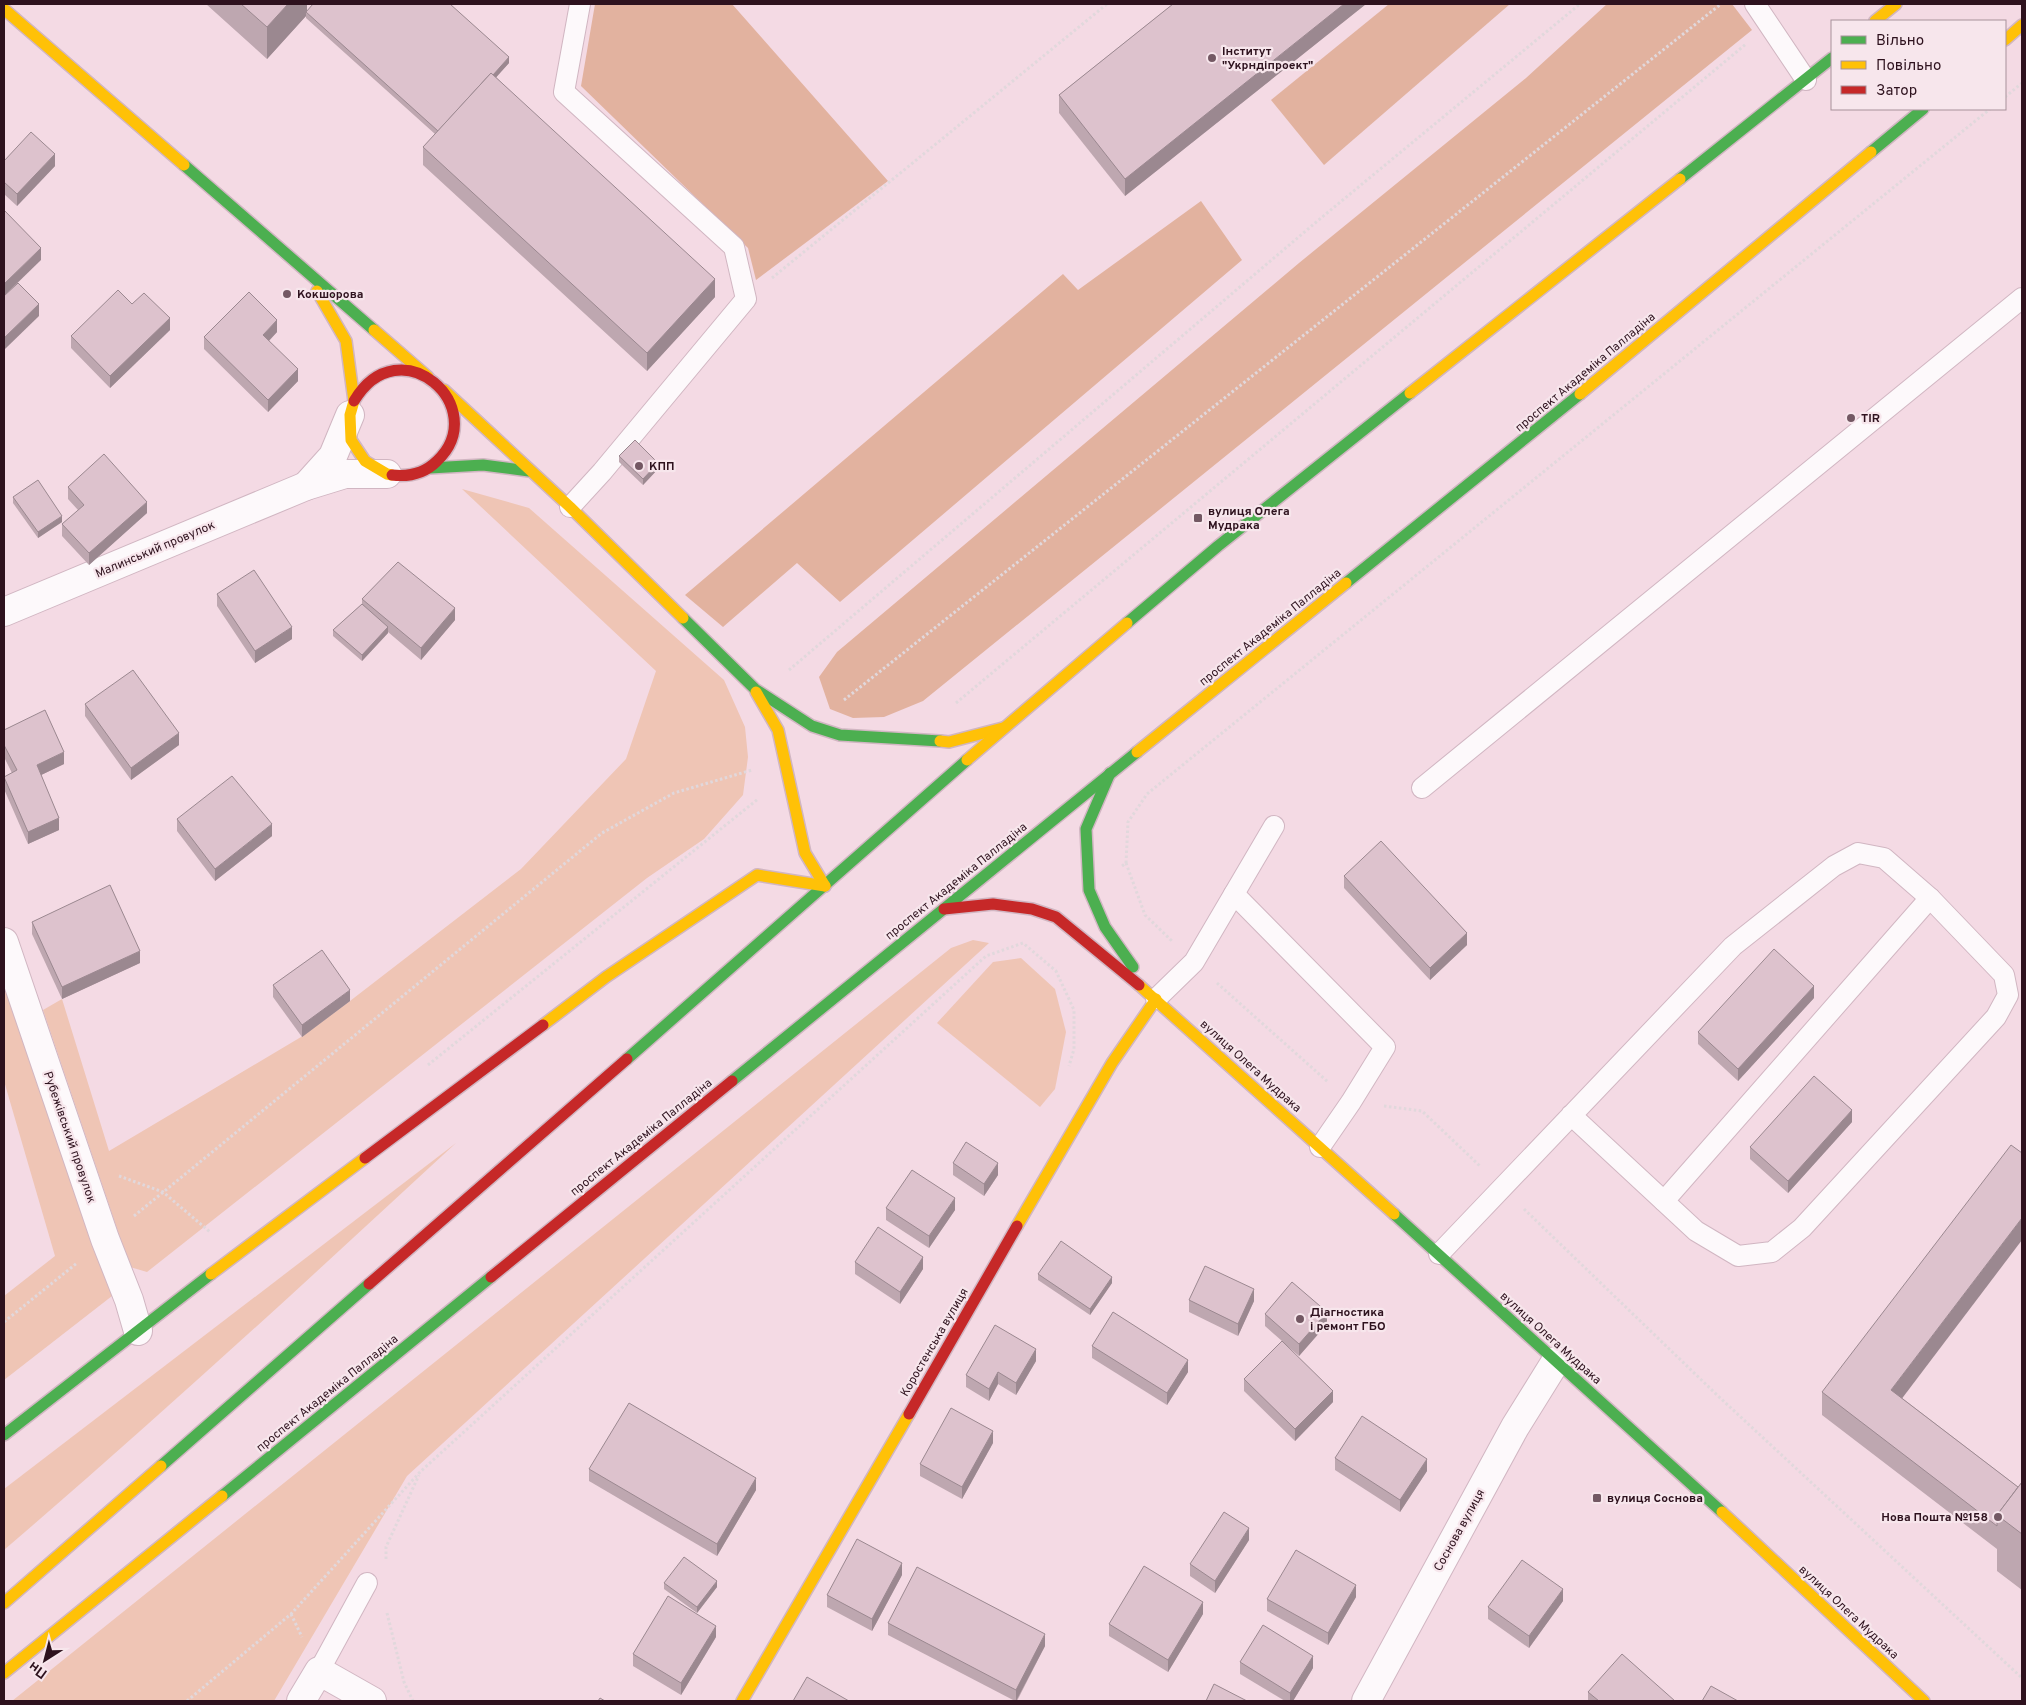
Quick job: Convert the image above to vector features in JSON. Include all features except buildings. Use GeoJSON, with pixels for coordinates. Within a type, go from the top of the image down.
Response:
{"type":"FeatureCollection","features":[{"type":"Feature","properties":{"kind":"main road"},"geometry":{"type":"LineString","coordinates":[[1876,20],[1896,4]]}},
{"type":"Feature","properties":{"kind":"main road"},"geometry":{"type":"LineString","coordinates":[[4,9],[444,390],[570,507],[754,689],[812,726],[840,735],[949,742],[1003,728]]}},
{"type":"Feature","properties":{"kind":"main road"},"geometry":{"type":"LineString","coordinates":[[2006,39],[2022,25]]}},
{"type":"Feature","properties":{"kind":"main road"},"geometry":{"type":"LineString","coordinates":[[4,1603],[825,886],[1003,728],[1218,546],[1831,59]]}},
{"type":"Feature","properties":{"kind":"main road","name":"проспект Академіка Палладіна"},"geometry":{"type":"LineString","coordinates":[[4,1674],[1110,773],[1537,429],[1922,110]]}},
{"type":"Feature","properties":{"kind":"main road"},"geometry":{"type":"LineString","coordinates":[[308,274],[346,341],[352,408],[352,440],[365,461],[387,474],[402,476],[417,474],[430,468],[446,453],[454,432],[453,410],[444,390]]}},
{"type":"Feature","properties":{"kind":"main road"},"geometry":{"type":"LineString","coordinates":[[352,408],[364,386],[378,376],[394,370],[412,371],[428,377]]}},
{"type":"Feature","properties":{"kind":"main road"},"geometry":{"type":"LineString","coordinates":[[430,468],[483,465],[529,470]]}},
{"type":"Feature","properties":{"kind":"main road"},"geometry":{"type":"LineString","coordinates":[[754,689],[778,730],[805,853],[825,886]]}},
{"type":"Feature","properties":{"kind":"main road","name":"вулиця Олега Мудрака"},"geometry":{"type":"LineString","coordinates":[[1110,773],[1086,829],[1089,890],[1105,927],[1156,999]]}},
{"type":"Feature","properties":{"kind":"main road"},"geometry":{"type":"LineString","coordinates":[[4,1434],[233,1257],[606,977],[756,876],[825,886]]}},
{"type":"Feature","properties":{"kind":"main road","name":"вулиця Олега Мудрака"},"geometry":{"type":"LineString","coordinates":[[944,909],[993,904],[1032,909],[1056,917],[1156,999],[1439,1254],[1666,1460],[1924,1701]]}},
{"type":"Feature","properties":{"kind":"main road","name":"Коростенська вулиця"},"geometry":{"type":"LineString","coordinates":[[742,1701],[1112,1063],[1156,999]]}},
{"type":"Feature","properties":{"kind":"street","name":"Малинський провулок"},"geometry":{"type":"LineString","coordinates":[[306,486],[333,456],[352,408]]}},
{"type":"Feature","properties":{"kind":"street","name":"Малинський провулок"},"geometry":{"type":"LineString","coordinates":[[4,612],[306,486],[345,474],[387,474]]}},
{"type":"Feature","properties":{"kind":"street","name":"Рубежівський провулок"},"geometry":{"type":"LineString","coordinates":[[4,942],[138,1331]]}},
{"type":"Feature","properties":{"kind":"street","name":"Соснова вулиця"},"geometry":{"type":"LineString","coordinates":[[1366,1701],[1515,1427],[1556,1361]]}},
{"type":"Feature","properties":{"kind":"street"},"geometry":{"type":"LineString","coordinates":[[301,1701],[319,1671],[372,1701]]}},
{"type":"Feature","properties":{"kind":"lane"},"geometry":{"type":"LineString","coordinates":[[570,507],[602,472],[746,299],[734,247],[564,92],[580,4]]}},
{"type":"Feature","properties":{"kind":"lane"},"geometry":{"type":"LineString","coordinates":[[1755,4],[1806,80]]}},
{"type":"Feature","properties":{"kind":"lane"},"geometry":{"type":"LineString","coordinates":[[1422,788],[2022,298]]}},
{"type":"Feature","properties":{"kind":"lane"},"geometry":{"type":"LineString","coordinates":[[1156,999],[1194,962],[1274,826]]}},
{"type":"Feature","properties":{"kind":"lane"},"geometry":{"type":"LineString","coordinates":[[1439,1254],[1503,1188],[1571,1115],[1733,946],[1834,866],[1858,853],[1884,858],[1930,898],[2004,975],[2008,995],[1996,1017],[1802,1228],[1772,1252],[1738,1256],[1696,1231],[1571,1115]]}},
{"type":"Feature","properties":{"kind":"lane"},"geometry":{"type":"LineString","coordinates":[[1234,894],[1385,1047],[1320,1147]]}},
{"type":"Feature","properties":{"kind":"lane"},"geometry":{"type":"LineString","coordinates":[[1664,1201],[1930,898]]}},
{"type":"Feature","properties":{"kind":"lane"},"geometry":{"type":"LineString","coordinates":[[319,1671],[367,1583]]}},
{"type":"Feature","properties":{"kind":"path"},"geometry":{"type":"LineString","coordinates":[[746,299],[1107,4]]}},
{"type":"Feature","properties":{"kind":"path"},"geometry":{"type":"LineString","coordinates":[[754,689],[795,666],[1321,218],[1580,4]]}},
{"type":"Feature","properties":{"kind":"path"},"geometry":{"type":"LineString","coordinates":[[842,701],[1721,4]]}},
{"type":"Feature","properties":{"kind":"path"},"geometry":{"type":"LineString","coordinates":[[951,706],[1768,25]]}},
{"type":"Feature","properties":{"kind":"path"},"geometry":{"type":"LineString","coordinates":[[2006,96],[2022,82]]}},
{"type":"Feature","properties":{"kind":"path"},"geometry":{"type":"LineString","coordinates":[[1989,110],[1147,794],[1128,822],[1126,863],[1145,916],[1194,962],[1351,1102],[1422,1111],[1717,1396],[2022,1678]]}},
{"type":"Feature","properties":{"kind":"path"},"geometry":{"type":"LineString","coordinates":[[132,1217],[602,833],[674,793],[749,772]]}},
{"type":"Feature","properties":{"kind":"path"},"geometry":{"type":"LineString","coordinates":[[422,1069],[789,776]]}},
{"type":"Feature","properties":{"kind":"path"},"geometry":{"type":"LineString","coordinates":[[1089,890],[1126,863]]}},
{"type":"Feature","properties":{"kind":"path"},"geometry":{"type":"LineString","coordinates":[[187,1701],[291,1614],[420,1472],[979,962],[986,956],[1023,943],[1056,917]]}},
{"type":"Feature","properties":{"kind":"path"},"geometry":{"type":"LineString","coordinates":[[1023,943],[1056,970],[1074,1010],[1074,1049],[1068,1066]]}},
{"type":"Feature","properties":{"kind":"path"},"geometry":{"type":"LineString","coordinates":[[78,1160],[163,1192],[215,1236]]}},
{"type":"Feature","properties":{"kind":"path"},"geometry":{"type":"LineString","coordinates":[[4,1322],[78,1261]]}},
{"type":"Feature","properties":{"kind":"shaded area"},"geometry":{"type":"Polygon","coordinates":[[[595,4],[732,4],[888,181],[756,280],[748,248],[581,86],[595,4]]]}},
{"type":"Feature","properties":{"kind":"shaded area"},"geometry":{"type":"Polygon","coordinates":[[[1389,4],[1510,4],[1324,165],[1271,100],[1389,4]]]}},
{"type":"Feature","properties":{"kind":"shaded area"},"geometry":{"type":"Polygon","coordinates":[[[1607,4],[1732,4],[1752,30],[923,701],[884,717],[853,718],[830,709],[819,677],[837,652],[1299,263],[1526,78],[1607,4]]]}},
{"type":"Feature","properties":{"kind":"shaded area"},"geometry":{"type":"Polygon","coordinates":[[[1201,201],[1242,260],[840,602],[797,563],[723,627],[685,595],[1063,274],[1078,290],[1201,201]]]}},
{"type":"Feature","properties":{"kind":"shaded area"},"geometry":{"type":"Polygon","coordinates":[[[462,489],[529,508],[724,680],[745,727],[748,757],[743,795],[704,839],[647,878],[147,1272],[130,1267],[43,1010],[62,999],[109,1151],[301,1037],[350,1001],[521,869],[626,759],[656,671],[462,489]]]}},
{"type":"Feature","properties":{"kind":"shaded area"},"geometry":{"type":"Polygon","coordinates":[[[973,940],[989,943],[407,1476],[274,1701],[12,1701],[951,948],[973,940]]]}},
{"type":"Feature","properties":{"kind":"shaded area"},"geometry":{"type":"Polygon","coordinates":[[[1021,958],[1055,989],[1066,1032],[1055,1089],[1040,1107],[937,1023],[993,962],[1021,958]]]}},
{"type":"Feature","properties":{"kind":"shaded area"},"geometry":{"type":"Polygon","coordinates":[[[4,974],[112,1296],[4,1380],[4,1296],[55,1256],[4,1081],[4,974]]]}},
{"type":"Feature","properties":{"kind":"shaded area"},"geometry":{"type":"Polygon","coordinates":[[[456,1143],[175,1400],[4,1550],[4,1489],[456,1143]]]}},
{"type":"Feature","properties":{"kind":"traffic: fast"},"geometry":{"type":"LineString","coordinates":[[1680,179],[1831,59]]}},
{"type":"Feature","properties":{"kind":"traffic: fast"},"geometry":{"type":"LineString","coordinates":[[1871,152],[1922,110]]}},
{"type":"Feature","properties":{"kind":"traffic: fast"},"geometry":{"type":"LineString","coordinates":[[184,165],[374,330]]}},
{"type":"Feature","properties":{"kind":"traffic: fast"},"geometry":{"type":"LineString","coordinates":[[1127,623],[1218,546],[1410,393]]}},
{"type":"Feature","properties":{"kind":"traffic: fast"},"geometry":{"type":"LineString","coordinates":[[1346,583],[1580,394]]}},
{"type":"Feature","properties":{"kind":"traffic: fast"},"geometry":{"type":"LineString","coordinates":[[430,468],[483,465],[529,471]]}},
{"type":"Feature","properties":{"kind":"traffic: fast"},"geometry":{"type":"LineString","coordinates":[[683,618],[755,689],[812,726],[840,735],[940,741]]}},
{"type":"Feature","properties":{"kind":"traffic: fast"},"geometry":{"type":"LineString","coordinates":[[732,1081],[1137,752]]}},
{"type":"Feature","properties":{"kind":"traffic: fast"},"geometry":{"type":"LineString","coordinates":[[627,1059],[967,760]]}},
{"type":"Feature","properties":{"kind":"traffic: fast"},"geometry":{"type":"LineString","coordinates":[[1110,773],[1086,829],[1089,890],[1105,927],[1133,967]]}},
{"type":"Feature","properties":{"kind":"traffic: fast"},"geometry":{"type":"LineString","coordinates":[[1394,1214],[1722,1512]]}},
{"type":"Feature","properties":{"kind":"traffic: fast"},"geometry":{"type":"LineString","coordinates":[[4,1435],[211,1274]]}},
{"type":"Feature","properties":{"kind":"traffic: fast"},"geometry":{"type":"LineString","coordinates":[[222,1496],[491,1277]]}},
{"type":"Feature","properties":{"kind":"traffic: fast"},"geometry":{"type":"LineString","coordinates":[[161,1466],[369,1284]]}},
{"type":"Feature","properties":{"kind":"traffic: slow"},"geometry":{"type":"LineString","coordinates":[[1876,20],[1896,4]]}},
{"type":"Feature","properties":{"kind":"traffic: slow"},"geometry":{"type":"LineString","coordinates":[[4,9],[184,165]]}},
{"type":"Feature","properties":{"kind":"traffic: slow"},"geometry":{"type":"LineString","coordinates":[[2006,39],[2022,25]]}},
{"type":"Feature","properties":{"kind":"traffic: slow"},"geometry":{"type":"LineString","coordinates":[[1580,394],[1871,152]]}},
{"type":"Feature","properties":{"kind":"traffic: slow"},"geometry":{"type":"LineString","coordinates":[[1410,393],[1680,179]]}},
{"type":"Feature","properties":{"kind":"traffic: slow"},"geometry":{"type":"LineString","coordinates":[[317,291],[346,341],[354,401],[350,415],[351,440],[365,461],[392,475]]}},
{"type":"Feature","properties":{"kind":"traffic: slow"},"geometry":{"type":"LineString","coordinates":[[374,330],[428,377]]}},
{"type":"Feature","properties":{"kind":"traffic: slow"},"geometry":{"type":"LineString","coordinates":[[444,390],[570,507],[683,618]]}},
{"type":"Feature","properties":{"kind":"traffic: slow"},"geometry":{"type":"LineString","coordinates":[[1137,752],[1346,583]]}},
{"type":"Feature","properties":{"kind":"traffic: slow"},"geometry":{"type":"LineString","coordinates":[[967,760],[1127,623]]}},
{"type":"Feature","properties":{"kind":"traffic: slow"},"geometry":{"type":"LineString","coordinates":[[756,692],[778,730],[805,853],[825,886]]}},
{"type":"Feature","properties":{"kind":"traffic: slow"},"geometry":{"type":"LineString","coordinates":[[940,741],[949,742],[1003,728]]}},
{"type":"Feature","properties":{"kind":"traffic: slow"},"geometry":{"type":"LineString","coordinates":[[543,1025],[606,977],[757,875],[825,886]]}},
{"type":"Feature","properties":{"kind":"traffic: slow"},"geometry":{"type":"LineString","coordinates":[[1139,985],[1394,1214]]}},
{"type":"Feature","properties":{"kind":"traffic: slow"},"geometry":{"type":"LineString","coordinates":[[1017,1226],[1112,1063],[1156,999]]}},
{"type":"Feature","properties":{"kind":"traffic: slow"},"geometry":{"type":"LineString","coordinates":[[211,1274],[365,1158]]}},
{"type":"Feature","properties":{"kind":"traffic: slow"},"geometry":{"type":"LineString","coordinates":[[742,1701],[909,1414]]}},
{"type":"Feature","properties":{"kind":"traffic: slow"},"geometry":{"type":"LineString","coordinates":[[4,1603],[161,1466]]}},
{"type":"Feature","properties":{"kind":"traffic: slow"},"geometry":{"type":"LineString","coordinates":[[4,1673],[222,1496]]}},
{"type":"Feature","properties":{"kind":"traffic: slow"},"geometry":{"type":"LineString","coordinates":[[1722,1512],[1924,1701]]}},
{"type":"Feature","properties":{"kind":"traffic: jam"},"geometry":{"type":"LineString","coordinates":[[354,401],[373,379],[394,370],[415,372],[434,382],[447,398],[454,418],[451,440],[437,461],[427,469],[416,474],[392,475]]}},
{"type":"Feature","properties":{"kind":"traffic: jam"},"geometry":{"type":"LineString","coordinates":[[944,909],[993,904],[1032,909],[1056,917],[1139,985]]}},
{"type":"Feature","properties":{"kind":"traffic: jam"},"geometry":{"type":"LineString","coordinates":[[365,1158],[543,1025]]}},
{"type":"Feature","properties":{"kind":"traffic: jam"},"geometry":{"type":"LineString","coordinates":[[369,1284],[627,1059]]}},
{"type":"Feature","properties":{"kind":"traffic: jam"},"geometry":{"type":"LineString","coordinates":[[491,1277],[732,1081]]}},
{"type":"Feature","properties":{"kind":"traffic: jam"},"geometry":{"type":"LineString","coordinates":[[909,1414],[1017,1226]]}},
{"type":"Feature","properties":{"kind":"place","name":"Інститут \"Укрндіпроект\""},"geometry":{"type":"Point","coordinates":[1212,58]}},
{"type":"Feature","properties":{"kind":"place","name":"Кокшорова"},"geometry":{"type":"Point","coordinates":[287,294]}},
{"type":"Feature","properties":{"kind":"place","name":"TIR"},"geometry":{"type":"Point","coordinates":[1851,418]}},
{"type":"Feature","properties":{"kind":"place","name":"КПП"},"geometry":{"type":"Point","coordinates":[639,466]}},
{"type":"Feature","properties":{"kind":"place","name":"вулиця Олега Мудрака"},"geometry":{"type":"Point","coordinates":[1198,518]}},
{"type":"Feature","properties":{"kind":"place","name":"Діагностика і ремонт ГБО"},"geometry":{"type":"Point","coordinates":[1300,1319]}},
{"type":"Feature","properties":{"kind":"place","name":"вулиця Соснова"},"geometry":{"type":"Point","coordinates":[1597,1498]}},
{"type":"Feature","properties":{"kind":"place","name":"Нова Пошта №158"},"geometry":{"type":"Point","coordinates":[1998,1517]}}]}
